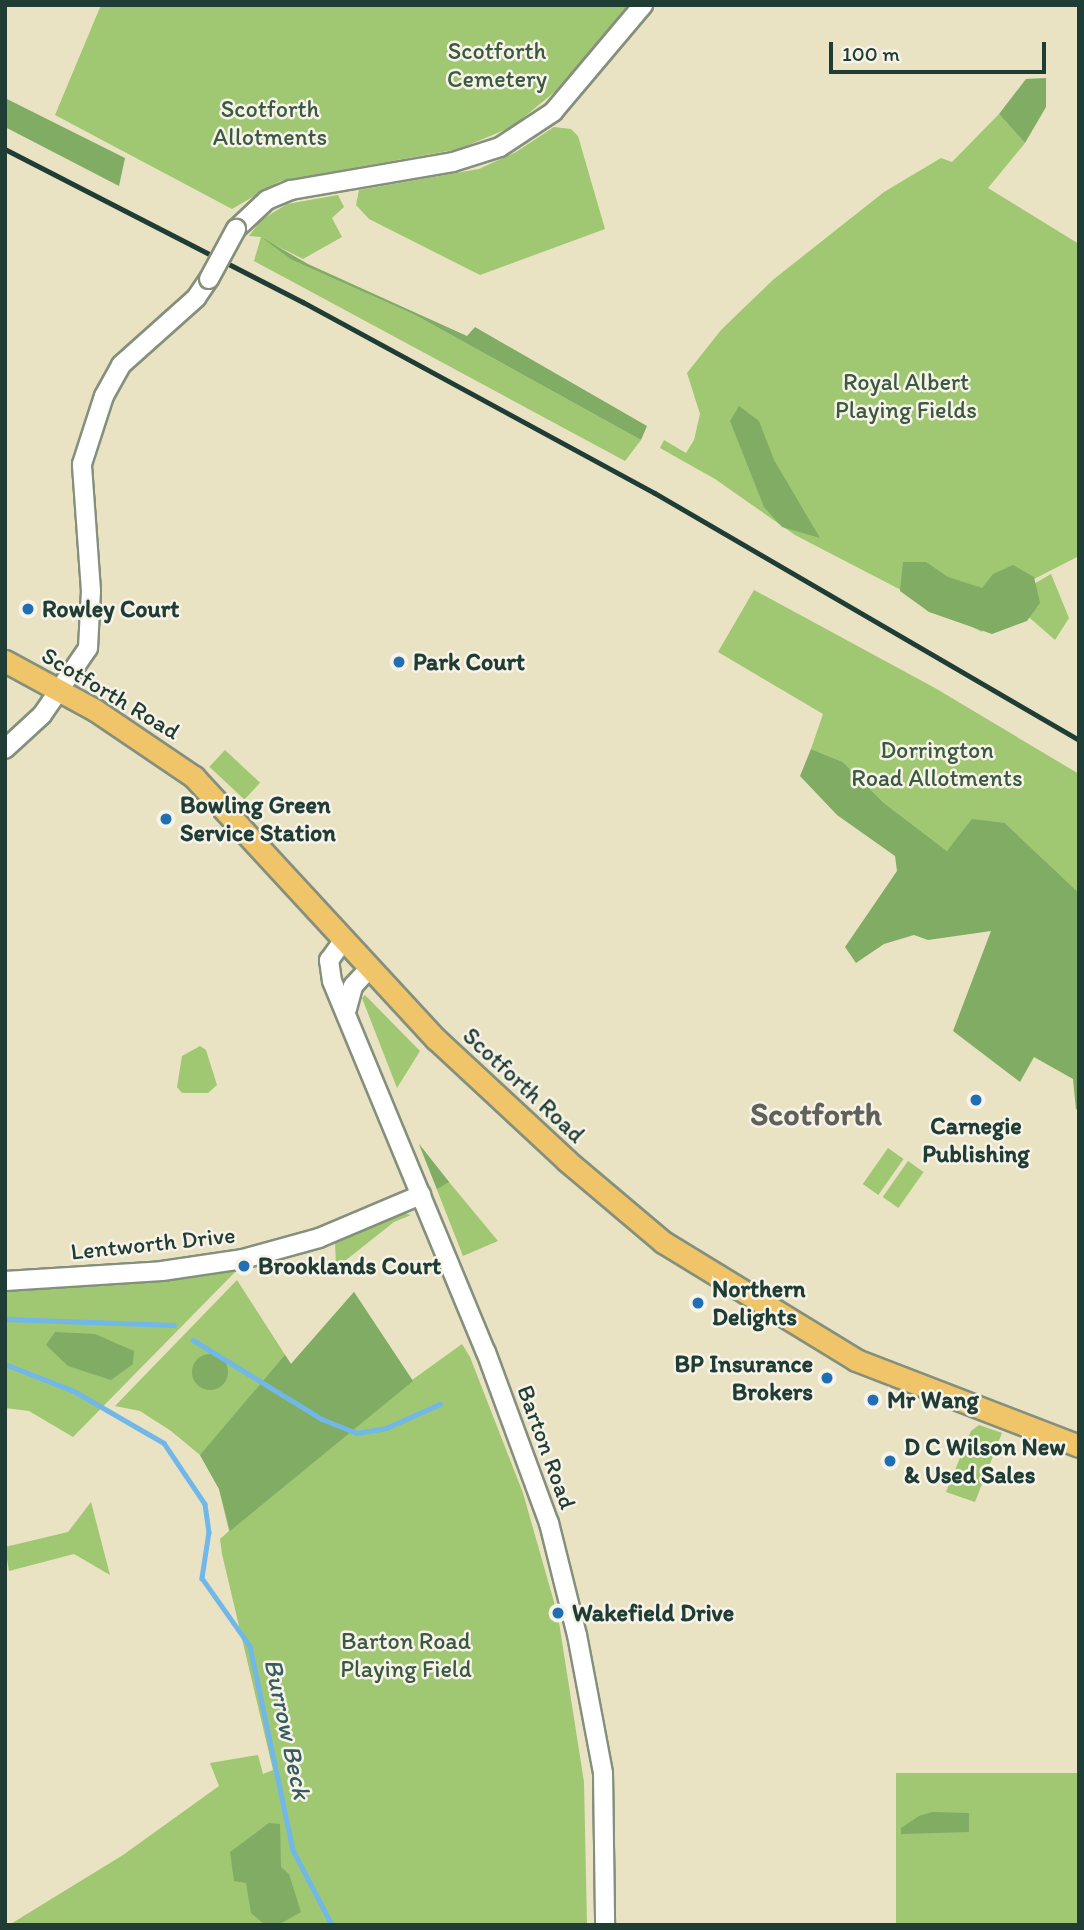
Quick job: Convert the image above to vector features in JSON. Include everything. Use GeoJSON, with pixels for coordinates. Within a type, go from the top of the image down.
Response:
{"type":"FeatureCollection","features":[{"type":"Feature","properties":{"kind":"main road","name":"Scotforth Road"},"geometry":{"type":"LineString","coordinates":[[5,661],[156,748],[194,777],[369,969],[566,1160],[685,1258],[856,1360],[1079,1446]]}},
{"type":"Feature","properties":{"kind":"street"},"geometry":{"type":"LineString","coordinates":[[5,749],[34,724],[61,691],[79,666],[90,639],[82,509],[86,442],[121,365],[196,298],[236,229],[254,210],[291,190],[472,158],[526,133],[562,102],[643,5]]}},
{"type":"Feature","properties":{"kind":"street","name":"Barton Road"},"geometry":{"type":"LineString","coordinates":[[343,941],[331,953],[329,967],[523,1447],[552,1535],[603,1773],[605,1925]]}},
{"type":"Feature","properties":{"kind":"street"},"geometry":{"type":"LineString","coordinates":[[347,1009],[353,986],[369,969]]}},
{"type":"Feature","properties":{"kind":"street","name":"Lentworth Drive"},"geometry":{"type":"LineString","coordinates":[[5,1280],[162,1271],[243,1259],[319,1238],[421,1195]]}},
{"type":"Feature","properties":{"kind":"green space"},"geometry":{"type":"Polygon","coordinates":[[[101,5],[630,5],[563,85],[512,127],[459,149],[280,181],[232,209],[55,115],[101,5]]]}},
{"type":"Feature","properties":{"kind":"green space"},"geometry":{"type":"Polygon","coordinates":[[[1046,78],[1046,107],[1025,143],[999,114],[1026,79],[1046,78]]]}},
{"type":"Feature","properties":{"kind":"green space"},"geometry":{"type":"Polygon","coordinates":[[[5,98],[125,158],[119,186],[5,127],[5,98]]]}},
{"type":"Feature","properties":{"kind":"green space","name":"Royal Albert Playing Fields"},"geometry":{"type":"Polygon","coordinates":[[[999,114],[1025,143],[988,188],[1079,244],[1079,556],[1005,594],[986,616],[982,632],[795,535],[715,479],[660,448],[664,440],[686,453],[694,440],[700,414],[687,373],[721,330],[774,279],[884,192],[941,158],[952,162],[999,114]]]}},
{"type":"Feature","properties":{"kind":"green space"},"geometry":{"type":"Polygon","coordinates":[[[554,127],[571,129],[578,136],[605,229],[480,275],[369,219],[356,205],[359,190],[479,169],[516,152],[554,127]]]}},
{"type":"Feature","properties":{"kind":"green space"},"geometry":{"type":"Polygon","coordinates":[[[338,195],[344,207],[332,218],[342,237],[303,259],[275,245],[292,260],[415,315],[641,440],[625,461],[254,261],[261,237],[249,236],[261,220],[287,204],[338,195]]]}},
{"type":"Feature","properties":{"kind":"green space"},"geometry":{"type":"Polygon","coordinates":[[[261,237],[308,264],[467,336],[475,327],[647,426],[641,440],[415,315],[292,260],[261,237]]]}},
{"type":"Feature","properties":{"kind":"green space"},"geometry":{"type":"Polygon","coordinates":[[[739,406],[759,421],[774,460],[820,538],[782,527],[764,507],[730,421],[739,406]]]}},
{"type":"Feature","properties":{"kind":"green space"},"geometry":{"type":"Polygon","coordinates":[[[903,562],[926,562],[948,577],[982,588],[993,574],[1013,565],[1034,577],[1040,603],[1027,621],[992,634],[929,612],[900,591],[903,562]]]}},
{"type":"Feature","properties":{"kind":"green space"},"geometry":{"type":"Polygon","coordinates":[[[1051,574],[1069,618],[1055,640],[1008,599],[1051,574]]]}},
{"type":"Feature","properties":{"kind":"green space","name":"Dorrington Road Allotments"},"geometry":{"type":"Polygon","coordinates":[[[754,590],[935,688],[1079,774],[1079,893],[1005,823],[947,851],[884,803],[843,762],[811,749],[823,714],[718,652],[754,590]]]}},
{"type":"Feature","properties":{"kind":"green space"},"geometry":{"type":"Polygon","coordinates":[[[811,749],[843,762],[884,803],[947,851],[972,819],[1005,823],[1079,893],[1079,1105],[1076,1110],[1073,1079],[1034,1057],[1020,1082],[953,1031],[991,931],[928,940],[914,935],[884,944],[856,963],[845,947],[897,871],[895,856],[837,815],[800,776],[811,749]]]}},
{"type":"Feature","properties":{"kind":"green space"},"geometry":{"type":"Polygon","coordinates":[[[225,750],[260,783],[244,800],[209,767],[225,750]]]}},
{"type":"Feature","properties":{"kind":"green space"},"geometry":{"type":"Polygon","coordinates":[[[365,995],[420,1051],[397,1088],[362,998],[365,995]]]}},
{"type":"Feature","properties":{"kind":"green space"},"geometry":{"type":"Polygon","coordinates":[[[200,1046],[206,1050],[217,1085],[208,1093],[182,1093],[177,1087],[182,1056],[200,1046]]]}},
{"type":"Feature","properties":{"kind":"green space"},"geometry":{"type":"Polygon","coordinates":[[[419,1144],[449,1182],[498,1241],[463,1256],[419,1144]]]}},
{"type":"Feature","properties":{"kind":"green space"},"geometry":{"type":"Polygon","coordinates":[[[419,1144],[449,1182],[437,1189],[419,1144]]]}},
{"type":"Feature","properties":{"kind":"green space"},"geometry":{"type":"Polygon","coordinates":[[[888,1148],[904,1159],[878,1195],[863,1184],[888,1148]]]}},
{"type":"Feature","properties":{"kind":"green space"},"geometry":{"type":"Polygon","coordinates":[[[908,1161],[924,1172],[898,1208],[883,1197],[908,1161]]]}},
{"type":"Feature","properties":{"kind":"green space"},"geometry":{"type":"Polygon","coordinates":[[[402,1213],[411,1215],[394,1222],[336,1268],[335,1241],[402,1213]]]}},
{"type":"Feature","properties":{"kind":"green space"},"geometry":{"type":"Polygon","coordinates":[[[239,1268],[73,1437],[29,1411],[5,1408],[5,1291],[239,1268]]]}},
{"type":"Feature","properties":{"kind":"green space","name":"Barton Road Playing Field"},"geometry":{"type":"Polygon","coordinates":[[[237,1280],[291,1364],[354,1292],[412,1380],[462,1344],[470,1357],[523,1493],[558,1616],[584,1782],[587,1925],[9,1925],[123,1855],[219,1786],[210,1763],[258,1755],[263,1774],[273,1770],[222,1554],[220,1539],[229,1531],[219,1489],[200,1455],[171,1431],[140,1411],[115,1406],[237,1280]]]}},
{"type":"Feature","properties":{"kind":"green space"},"geometry":{"type":"Polygon","coordinates":[[[354,1292],[413,1381],[230,1531],[219,1489],[200,1455],[285,1355],[291,1364],[354,1292]]]}},
{"type":"Feature","properties":{"kind":"green space"},"geometry":{"type":"Polygon","coordinates":[[[55,1332],[95,1334],[134,1351],[133,1364],[111,1380],[68,1366],[46,1345],[55,1332]]]}},
{"type":"Feature","properties":{"kind":"green space"},"geometry":{"type":"Polygon","coordinates":[[[210,1354],[223,1359],[228,1372],[223,1385],[210,1390],[197,1385],[192,1372],[197,1359],[210,1354]]]}},
{"type":"Feature","properties":{"kind":"green space"},"geometry":{"type":"Polygon","coordinates":[[[979,1425],[1002,1433],[975,1502],[946,1492],[971,1431],[979,1425]]]}},
{"type":"Feature","properties":{"kind":"green space"},"geometry":{"type":"Polygon","coordinates":[[[91,1502],[110,1575],[74,1554],[9,1571],[5,1547],[68,1532],[91,1502]]]}},
{"type":"Feature","properties":{"kind":"green space"},"geometry":{"type":"Polygon","coordinates":[[[896,1773],[1079,1773],[1079,1925],[896,1925],[896,1773]]]}},
{"type":"Feature","properties":{"kind":"green space"},"geometry":{"type":"Polygon","coordinates":[[[932,1812],[969,1813],[969,1832],[901,1834],[901,1828],[919,1816],[932,1812]]]}},
{"type":"Feature","properties":{"kind":"green space"},"geometry":{"type":"Polygon","coordinates":[[[269,1823],[280,1824],[281,1867],[289,1874],[301,1912],[278,1925],[265,1925],[251,1913],[246,1883],[234,1881],[230,1852],[269,1823]]]}},
{"type":"Feature","properties":{"kind":"waterway"},"geometry":{"type":"LineString","coordinates":[[5,1319],[174,1325]]}},
{"type":"Feature","properties":{"kind":"waterway"},"geometry":{"type":"LineString","coordinates":[[193,1340],[322,1419],[356,1433],[386,1428],[440,1404]]}},
{"type":"Feature","properties":{"kind":"waterway","name":"Burrow Beck"},"geometry":{"type":"LineString","coordinates":[[5,1364],[74,1391],[164,1443],[205,1504],[209,1532],[202,1578],[250,1646],[293,1850],[332,1925]]}},
{"type":"Feature","properties":{"kind":"railway"},"geometry":{"type":"LineString","coordinates":[[5,149],[303,302],[655,493],[1079,740]]}},
{"type":"Feature","properties":{"kind":"place","name":"Rowley Court"},"geometry":{"type":"Point","coordinates":[28,609]}},
{"type":"Feature","properties":{"kind":"place","name":"Park Court"},"geometry":{"type":"Point","coordinates":[399,662]}},
{"type":"Feature","properties":{"kind":"place","name":"Bowling Green Service Station"},"geometry":{"type":"Point","coordinates":[166,819]}},
{"type":"Feature","properties":{"kind":"place","name":"Carnegie Publishing"},"geometry":{"type":"Point","coordinates":[976,1100]}},
{"type":"Feature","properties":{"kind":"place","name":"Brooklands Court"},"geometry":{"type":"Point","coordinates":[244,1266]}},
{"type":"Feature","properties":{"kind":"place","name":"Northern Delights"},"geometry":{"type":"Point","coordinates":[698,1303]}},
{"type":"Feature","properties":{"kind":"place","name":"BP Insurance Brokers"},"geometry":{"type":"Point","coordinates":[827,1378]}},
{"type":"Feature","properties":{"kind":"place","name":"Mr Wang"},"geometry":{"type":"Point","coordinates":[873,1400]}},
{"type":"Feature","properties":{"kind":"place","name":"D C Wilson New & Used Sales"},"geometry":{"type":"Point","coordinates":[890,1461]}},
{"type":"Feature","properties":{"kind":"place","name":"Wakefield Drive"},"geometry":{"type":"Point","coordinates":[558,1613]}},
{"type":"Feature","properties":{"kind":"district","name":"Scotforth"},"geometry":{"type":"Point","coordinates":[816,1114]}},
{"type":"Feature","properties":{"kind":"park label","name":"Scotforth Cemetery"},"geometry":{"type":"Point","coordinates":[497,65]}},
{"type":"Feature","properties":{"kind":"park label","name":"Scotforth Allotments"},"geometry":{"type":"Point","coordinates":[270,123]}}]}
